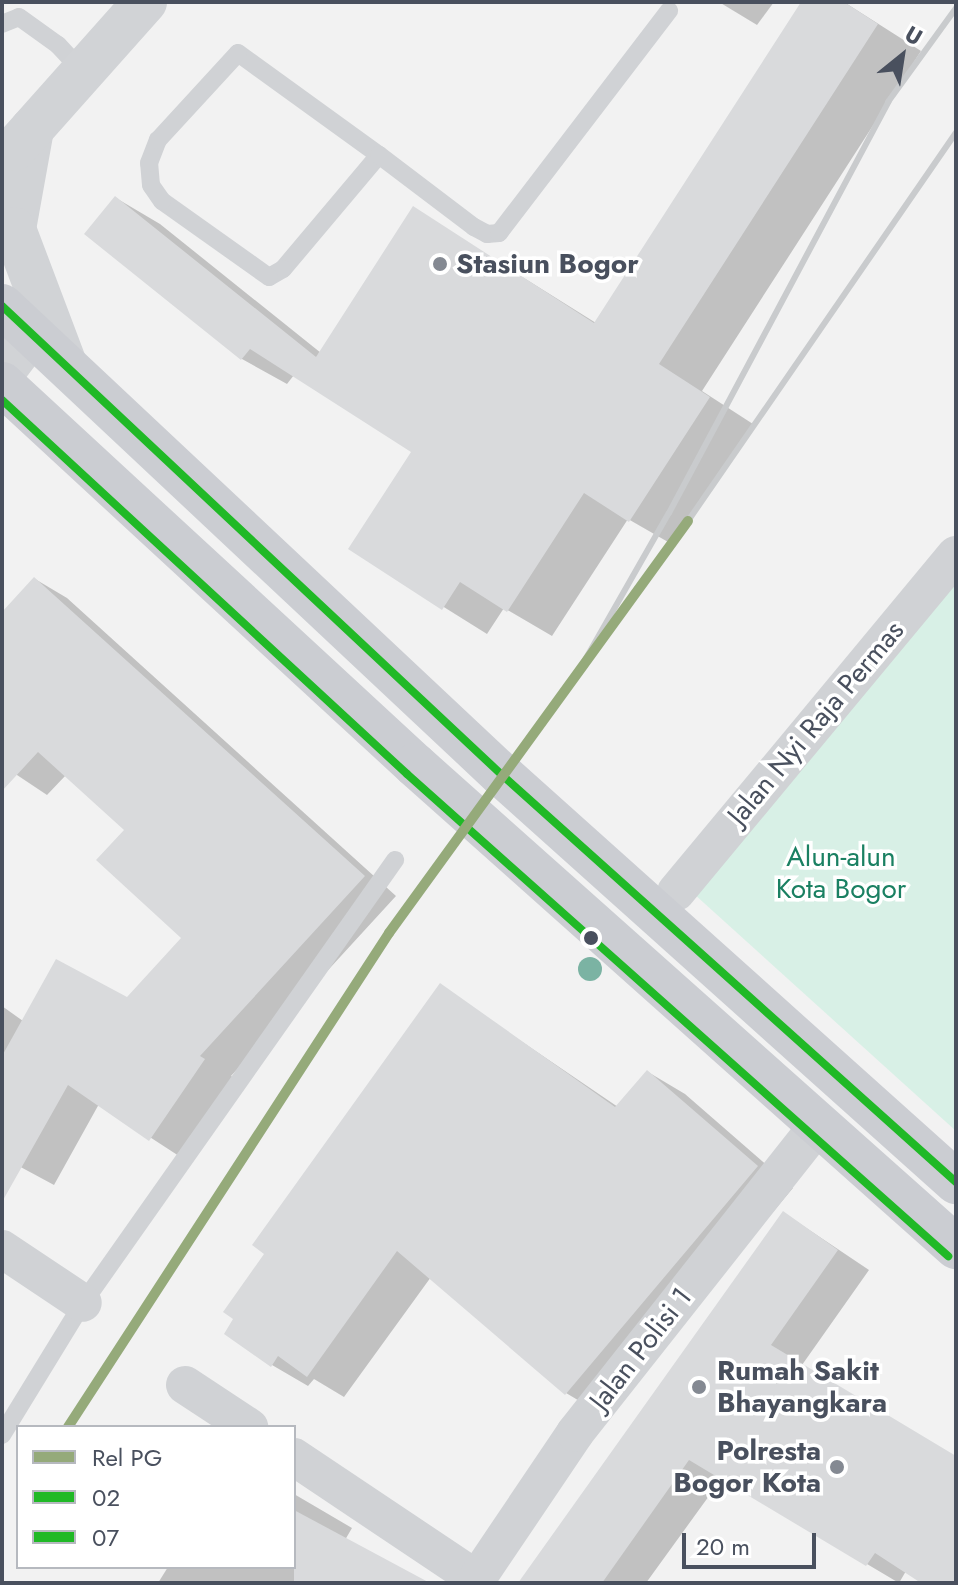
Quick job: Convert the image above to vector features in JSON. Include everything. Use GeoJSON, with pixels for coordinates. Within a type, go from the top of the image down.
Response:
{"type":"FeatureCollection","features":[{"type":"Feature","properties":{"kind":"main road"},"geometry":{"type":"LineString","coordinates":[[17,320],[502,775],[956,1182]]}},
{"type":"Feature","properties":{"kind":"main road"},"geometry":{"type":"LineString","coordinates":[[2,384],[415,765],[956,1247]]}},
{"type":"Feature","properties":{"kind":"street"},"geometry":{"type":"LineString","coordinates":[[2,162],[145,2]]}},
{"type":"Feature","properties":{"kind":"street"},"geometry":{"type":"LineString","coordinates":[[32,129],[14,229],[65,364]]}},
{"type":"Feature","properties":{"kind":"street"},"geometry":{"type":"LineString","coordinates":[[2,373],[17,320]]}},
{"type":"Feature","properties":{"kind":"street","name":"Jalan Nyi Raja Permas"},"geometry":{"type":"LineString","coordinates":[[676,892],[956,555]]}},
{"type":"Feature","properties":{"kind":"street","name":"Jalan Polisi 1"},"geometry":{"type":"LineString","coordinates":[[475,1581],[575,1433],[819,1124]]}},
{"type":"Feature","properties":{"kind":"street"},"geometry":{"type":"LineString","coordinates":[[2,1249],[83,1303]]}},
{"type":"Feature","properties":{"kind":"street"},"geometry":{"type":"LineString","coordinates":[[185,1385],[246,1425]]}},
{"type":"Feature","properties":{"kind":"street"},"geometry":{"type":"LineString","coordinates":[[296,1458],[475,1581]]}},
{"type":"Feature","properties":{"kind":"lane"},"geometry":{"type":"LineString","coordinates":[[379,155],[283,269],[269,277],[162,201],[151,185],[149,163],[158,140],[238,53],[379,155],[474,227],[487,234],[499,233],[669,11]]}},
{"type":"Feature","properties":{"kind":"lane"},"geometry":{"type":"LineString","coordinates":[[2,24],[19,17],[58,45],[83,72]]}},
{"type":"Feature","properties":{"kind":"lane"},"geometry":{"type":"LineString","coordinates":[[2,1435],[83,1303],[395,860]]}},
{"type":"Feature","properties":{"kind":"green space","name":"Alun-alun Kota Bogor"},"geometry":{"type":"Polygon","coordinates":[[[956,556],[956,1131],[683,884],[956,556]]]}},
{"type":"Feature","properties":{"kind":"building","name":"Stasiun Bogor"},"geometry":{"type":"Polygon","coordinates":[[[801,2],[844,2],[878,24],[659,364],[710,397],[629,522],[584,493],[507,612],[460,582],[442,610],[348,549],[411,452],[250,349],[241,360],[84,234],[115,196],[316,357],[413,206],[594,323],[801,2]]]}},
{"type":"Feature","properties":{"kind":"building"},"geometry":{"type":"Polygon","coordinates":[[[34,577],[365,876],[200,1056],[205,1059],[149,1141],[68,1085],[2,1202],[2,1056],[56,959],[127,997],[181,938],[96,860],[124,830],[38,752],[2,791],[2,612],[34,577]]]}},
{"type":"Feature","properties":{"kind":"building"},"geometry":{"type":"Polygon","coordinates":[[[440,983],[615,1107],[647,1070],[758,1166],[565,1395],[397,1251],[307,1377],[278,1356],[271,1367],[224,1334],[233,1319],[223,1312],[264,1254],[252,1245],[440,983]]]}},
{"type":"Feature","properties":{"kind":"building"},"geometry":{"type":"Polygon","coordinates":[[[783,1211],[838,1250],[771,1345],[956,1456],[956,1583],[921,1583],[875,1553],[866,1566],[689,1460],[602,1583],[518,1583],[783,1211]]]}},
{"type":"Feature","properties":{"kind":"building"},"geometry":{"type":"Polygon","coordinates":[[[296,1511],[430,1583],[294,1583],[296,1511]]]}},
{"type":"Feature","properties":{"kind":"railway"},"geometry":{"type":"LineString","coordinates":[[573,681],[669,513],[888,102],[956,8]]}},
{"type":"Feature","properties":{"kind":"railway"},"geometry":{"type":"LineString","coordinates":[[688,521],[956,132]]}},
{"type":"Feature","properties":{"kind":"rail line","name":"PG"},"geometry":{"type":"LineString","coordinates":[[69,1425],[389,933],[688,521]]}},
{"type":"Feature","properties":{"kind":"transit line","name":"02"},"geometry":{"type":"LineString","coordinates":[[2,306],[502,775],[956,1182]]}},
{"type":"Feature","properties":{"kind":"transit line","name":"07"},"geometry":{"type":"LineString","coordinates":[[2,400],[407,774],[948,1256]]}},
{"type":"Feature","properties":{"kind":"place","name":"Stasiun Bogor"},"geometry":{"type":"Point","coordinates":[440,264]}},
{"type":"Feature","properties":{"kind":"place","name":"Rumah Sakit Bhayangkara"},"geometry":{"type":"Point","coordinates":[699,1387]}},
{"type":"Feature","properties":{"kind":"place","name":"Polresta Bogor Kota"},"geometry":{"type":"Point","coordinates":[837,1467]}}]}
